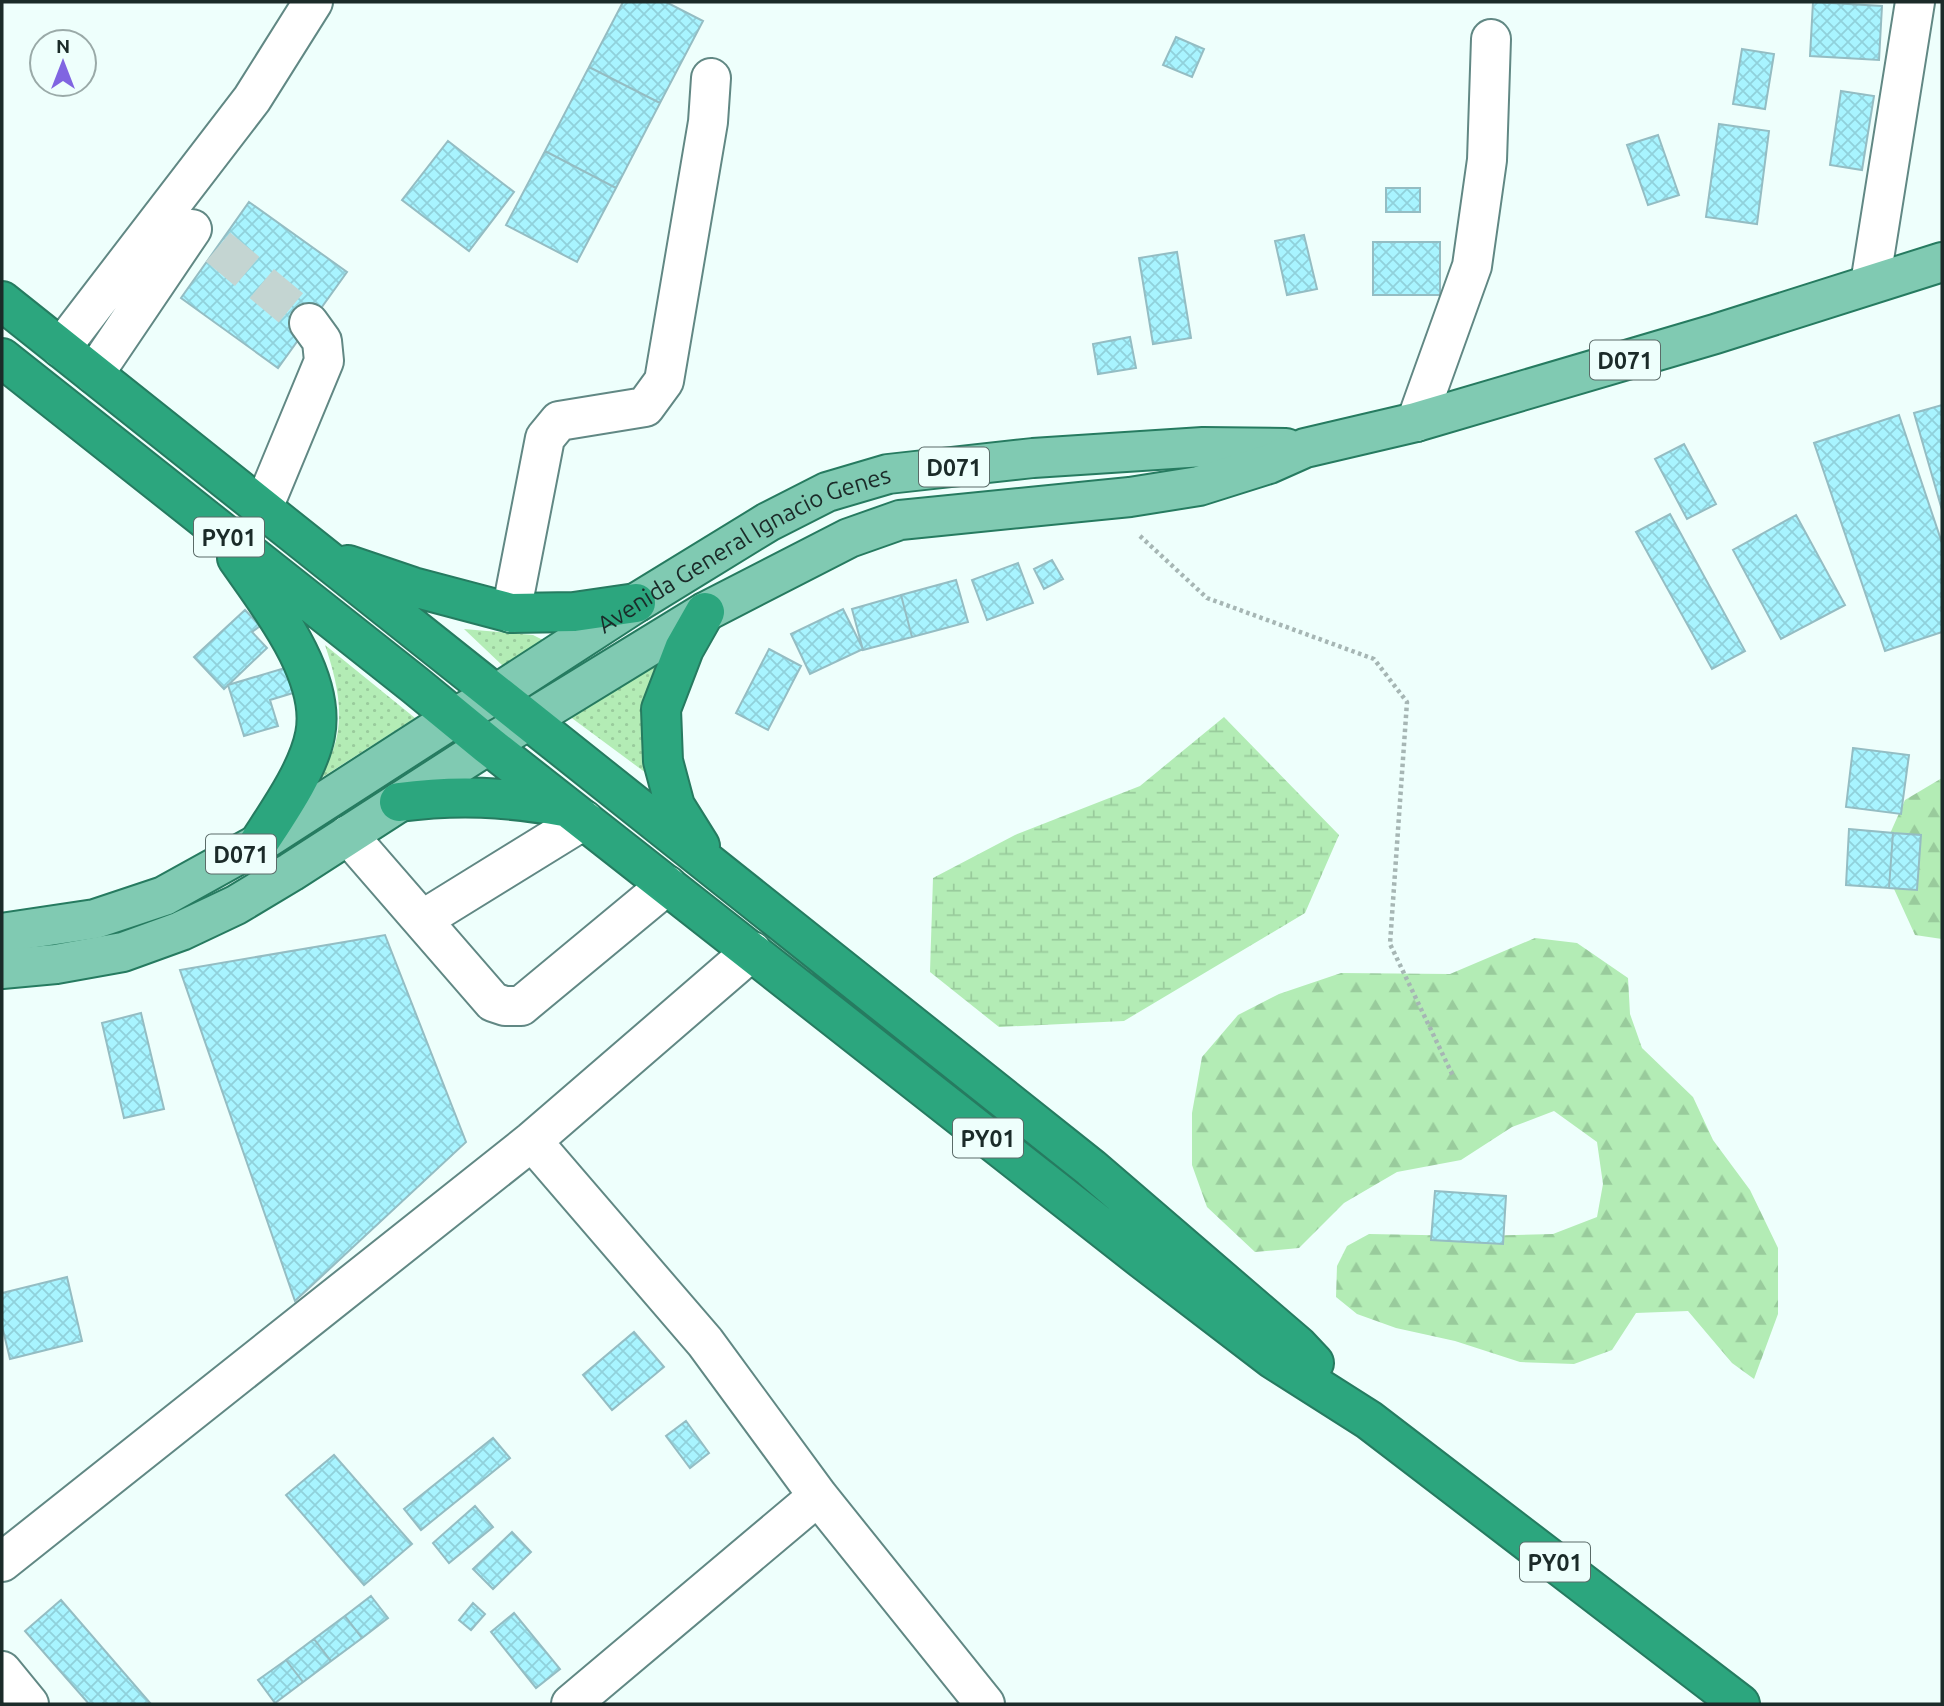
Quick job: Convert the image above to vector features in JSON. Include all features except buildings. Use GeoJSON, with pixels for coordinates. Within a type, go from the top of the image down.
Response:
{"type":"FeatureCollection","features":[{"type":"Feature","properties":{"kind":"highway","name":"PY01"},"geometry":{"type":"LineString","coordinates":[[2,301],[1091,1168],[1298,1346],[1369,1420]]}},
{"type":"Feature","properties":{"kind":"highway","name":"PY01"},"geometry":{"type":"LineString","coordinates":[[2,358],[214,524],[488,746],[1141,1258],[1273,1359],[1369,1420],[1737,1703]]}},
{"type":"Feature","properties":{"kind":"highway"},"geometry":{"type":"LineString","coordinates":[[214,524],[287,633],[310,681],[317,707],[315,736],[293,789],[258,844]]}},
{"type":"Feature","properties":{"kind":"highway"},"geometry":{"type":"LineString","coordinates":[[326,558],[413,587],[511,613],[574,612],[636,603]]}},
{"type":"Feature","properties":{"kind":"highway"},"geometry":{"type":"LineString","coordinates":[[705,612],[684,649],[661,709],[663,761],[675,806],[715,869]]}},
{"type":"Feature","properties":{"kind":"highway"},"geometry":{"type":"LineString","coordinates":[[399,802],[443,796],[485,797],[527,801],[576,814]]}},
{"type":"Feature","properties":{"kind":"main road","name":"Avenida General Ignacio Genes"},"geometry":{"type":"LineString","coordinates":[[528,722],[705,612],[849,538],[900,520],[1101,500],[1199,486],[1269,464],[1305,448],[1416,422],[1715,334],[1942,262]]}},
{"type":"Feature","properties":{"kind":"main road","name":"Avenida General Ignacio Genes"},"geometry":{"type":"LineString","coordinates":[[496,694],[768,522],[827,492],[888,474],[1032,458],[1203,447],[1305,448]]}},
{"type":"Feature","properties":{"kind":"main road","name":"D071"},"geometry":{"type":"LineString","coordinates":[[2,933],[95,919],[164,896],[258,844],[455,717],[496,694]]}},
{"type":"Feature","properties":{"kind":"main road","name":"D071"},"geometry":{"type":"LineString","coordinates":[[2,969],[56,964],[123,952],[181,931],[236,905],[528,722]]}},
{"type":"Feature","properties":{"kind":"street"},"geometry":{"type":"LineString","coordinates":[[94,374],[192,228],[252,99],[313,2]]}},
{"type":"Feature","properties":{"kind":"street"},"geometry":{"type":"LineString","coordinates":[[1870,284],[1915,2]]}},
{"type":"Feature","properties":{"kind":"street"},"geometry":{"type":"LineString","coordinates":[[1416,422],[1472,266],[1487,160],[1491,39]]}},
{"type":"Feature","properties":{"kind":"street"},"geometry":{"type":"LineString","coordinates":[[511,613],[545,438],[559,421],[645,407],[664,381],[708,122],[711,78]]}},
{"type":"Feature","properties":{"kind":"street"},"geometry":{"type":"LineString","coordinates":[[61,348],[192,228]]}},
{"type":"Feature","properties":{"kind":"street"},"geometry":{"type":"LineString","coordinates":[[263,508],[324,361],[322,341],[309,323]]}},
{"type":"Feature","properties":{"kind":"street"},"geometry":{"type":"LineString","coordinates":[[422,920],[576,814]]}},
{"type":"Feature","properties":{"kind":"street"},"geometry":{"type":"LineString","coordinates":[[348,835],[493,1002],[505,1006],[522,1006],[667,885]]}},
{"type":"Feature","properties":{"kind":"street"},"geometry":{"type":"LineString","coordinates":[[2,1562],[532,1141],[752,951]]}},
{"type":"Feature","properties":{"kind":"street"},"geometry":{"type":"LineString","coordinates":[[532,1141],[705,1342],[818,1496],[985,1704]]}},
{"type":"Feature","properties":{"kind":"street"},"geometry":{"type":"LineString","coordinates":[[570,1704],[818,1496]]}},
{"type":"Feature","properties":{"kind":"street"},"geometry":{"type":"LineString","coordinates":[[2,1671],[29,1704]]}},
{"type":"Feature","properties":{"kind":"path"},"geometry":{"type":"LineString","coordinates":[[1101,500],[1207,598],[1374,659],[1407,702],[1390,944],[1453,1076]]}},
{"type":"Feature","properties":{"kind":"green space"},"geometry":{"type":"Polygon","coordinates":[[[464,629],[533,635],[543,640],[503,666],[464,629]]]}},
{"type":"Feature","properties":{"kind":"green space"},"geometry":{"type":"Polygon","coordinates":[[[325,645],[415,718],[318,780],[333,750],[339,723],[336,683],[325,645]]]}},
{"type":"Feature","properties":{"kind":"green space"},"geometry":{"type":"Polygon","coordinates":[[[664,655],[649,685],[645,706],[646,773],[569,716],[664,655]]]}},
{"type":"Feature","properties":{"kind":"green space"},"geometry":{"type":"Polygon","coordinates":[[[1224,717],[1339,835],[1305,913],[1124,1021],[999,1027],[930,972],[933,878],[1015,835],[1140,786],[1224,717]]]}},
{"type":"Feature","properties":{"kind":"green space"},"geometry":{"type":"Polygon","coordinates":[[[1942,778],[1942,939],[1915,935],[1889,878],[1884,847],[1905,800],[1942,778]]]}},
{"type":"Feature","properties":{"kind":"green space"},"geometry":{"type":"Polygon","coordinates":[[[1535,938],[1577,943],[1628,978],[1630,1014],[1642,1048],[1693,1097],[1713,1140],[1750,1190],[1778,1248],[1778,1314],[1754,1379],[1732,1363],[1688,1311],[1636,1313],[1612,1350],[1574,1364],[1520,1362],[1455,1341],[1396,1328],[1357,1314],[1336,1297],[1337,1266],[1347,1246],[1369,1234],[1553,1234],[1597,1217],[1603,1184],[1597,1142],[1554,1111],[1512,1127],[1461,1160],[1397,1172],[1344,1203],[1299,1248],[1255,1252],[1207,1207],[1192,1165],[1192,1113],[1202,1057],[1238,1015],[1279,994],[1341,973],[1450,974],[1535,938]]]}},
{"type":"Feature","properties":{"kind":"tunnel"},"geometry":{"type":"LineString","coordinates":[[218,247],[309,323]]}}]}
